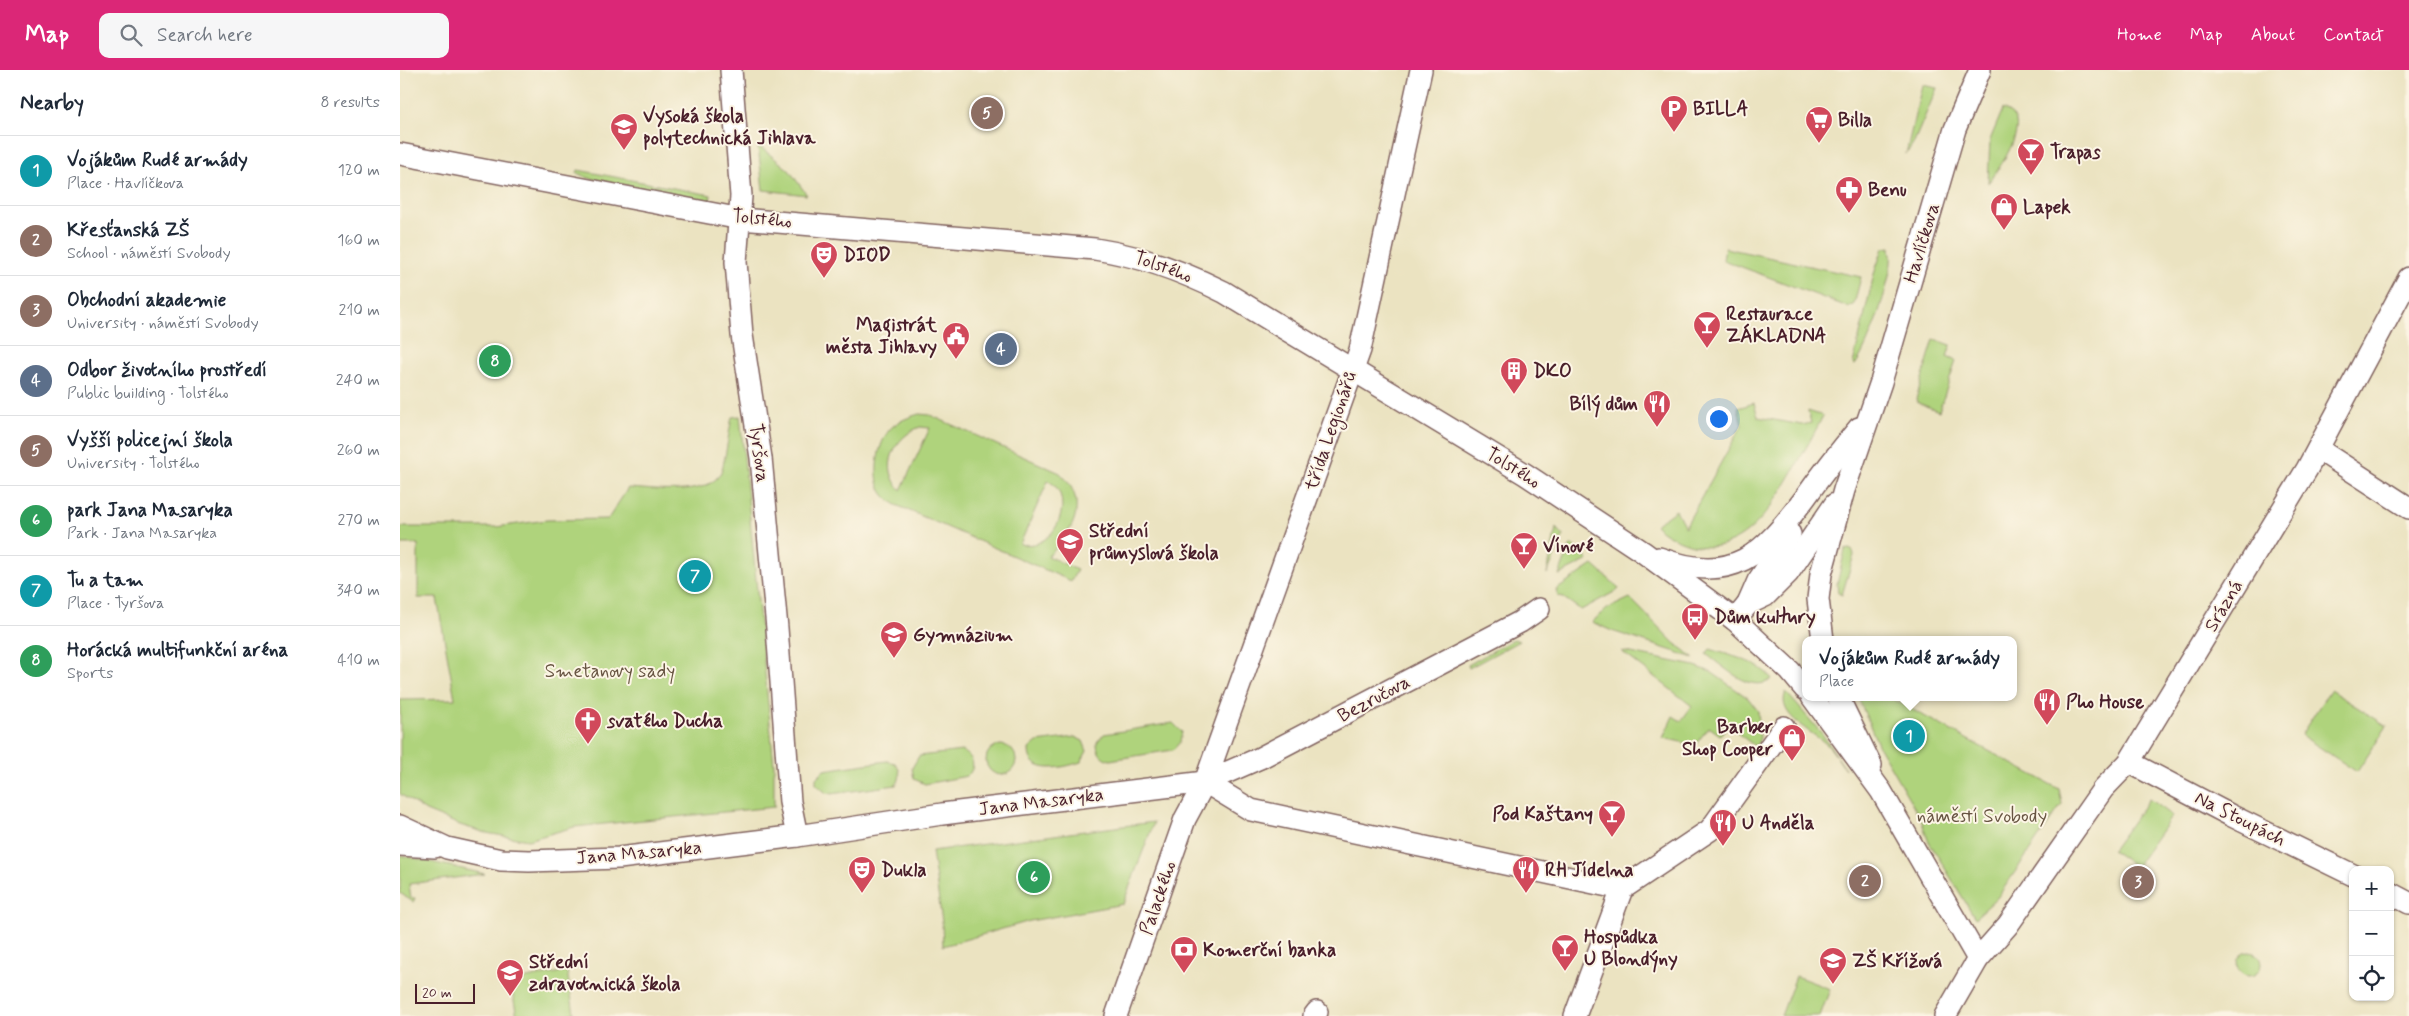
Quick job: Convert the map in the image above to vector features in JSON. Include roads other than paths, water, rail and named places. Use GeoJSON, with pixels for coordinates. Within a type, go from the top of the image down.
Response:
{"type":"FeatureCollection","features":[{"type":"Feature","properties":{"kind":"street","name":"Tyršova"},"geometry":{"type":"LineString","coordinates":[[731,70],[738,138],[741,219],[736,262],[761,458],[777,628],[790,802],[798,836]]}},
{"type":"Feature","properties":{"kind":"street","name":"třída Legionářů"},"geometry":{"type":"LineString","coordinates":[[1205,782],[1360,350],[1421,70]]}},
{"type":"Feature","properties":{"kind":"street","name":"Havlíčkova"},"geometry":{"type":"LineString","coordinates":[[1823,636],[1818,599],[1821,574],[1844,490],[1881,382],[1955,130],[1980,70]]}},
{"type":"Feature","properties":{"kind":"street","name":"Tolstého"},"geometry":{"type":"LineString","coordinates":[[400,154],[741,219],[1086,248],[1128,254],[1195,277],[1324,351],[1525,474],[1643,552],[1741,612],[1802,685]]}},
{"type":"Feature","properties":{"kind":"street","name":"Srázná"},"geometry":{"type":"LineString","coordinates":[[2129,762],[2318,449],[2409,278]]}},
{"type":"Feature","properties":{"kind":"street","name":"Havlíčkova"},"geometry":{"type":"LineString","coordinates":[[1643,552],[1670,562],[1705,568],[1730,566],[1760,551],[1780,532],[1827,468],[1867,419]]}},
{"type":"Feature","properties":{"kind":"street"},"geometry":{"type":"LineString","coordinates":[[2318,449],[2409,508]]}},
{"type":"Feature","properties":{"kind":"street","name":"Havlíčkova"},"geometry":{"type":"LineString","coordinates":[[1741,612],[1758,580],[1798,522],[1827,468]]}},
{"type":"Feature","properties":{"kind":"street","name":"Havlíčkova"},"geometry":{"type":"LineString","coordinates":[[1741,612],[1765,596],[1788,573],[1844,490]]}},
{"type":"Feature","properties":{"kind":"street","name":"Bezručova"},"geometry":{"type":"LineString","coordinates":[[1205,782],[1260,758],[1512,626],[1539,609]]}},
{"type":"Feature","properties":{"kind":"street"},"geometry":{"type":"LineString","coordinates":[[1815,701],[1881,791],[1978,959]]}},
{"type":"Feature","properties":{"kind":"street"},"geometry":{"type":"LineString","coordinates":[[1840,701],[1866,753],[1881,791]]}},
{"type":"Feature","properties":{"kind":"street"},"geometry":{"type":"LineString","coordinates":[[1574,1016],[1622,889],[1710,830],[1784,728]]}},
{"type":"Feature","properties":{"kind":"street"},"geometry":{"type":"LineString","coordinates":[[1944,1016],[1978,959],[2008,926],[2103,789],[2129,762]]}},
{"type":"Feature","properties":{"kind":"street","name":"Na Stoupách"},"geometry":{"type":"LineString","coordinates":[[2129,762],[2230,815],[2349,873]]}},
{"type":"Feature","properties":{"kind":"street"},"geometry":{"type":"LineString","coordinates":[[1205,782],[1251,810],[1622,889]]}},
{"type":"Feature","properties":{"kind":"street","name":"Jana Masaryka"},"geometry":{"type":"LineString","coordinates":[[400,846],[447,848],[501,860],[620,858],[798,836],[942,814],[1205,782]]}},
{"type":"Feature","properties":{"kind":"street","name":"Palackého"},"geometry":{"type":"LineString","coordinates":[[1118,1016],[1185,819],[1205,782]]}},
{"type":"Feature","properties":{"kind":"street","name":"Jana Masaryka"},"geometry":{"type":"LineString","coordinates":[[400,826],[447,848]]}},
{"type":"Feature","properties":{"kind":"street"},"geometry":{"type":"LineString","coordinates":[[2394,895],[2409,903]]}},
{"type":"Feature","properties":{"kind":"place","name":"Vyšší policejní škola"},"geometry":{"type":"Point","coordinates":[987,113]}},
{"type":"Feature","properties":{"kind":"place","name":"BILLA"},"geometry":{"type":"Point","coordinates":[1674,133]}},
{"type":"Feature","properties":{"kind":"place","name":"Billa"},"geometry":{"type":"Point","coordinates":[1819,144]}},
{"type":"Feature","properties":{"kind":"place","name":"Vysoká škola polytechnická Jihlava"},"geometry":{"type":"Point","coordinates":[624,151]}},
{"type":"Feature","properties":{"kind":"place","name":"Trapas"},"geometry":{"type":"Point","coordinates":[2031,176]}},
{"type":"Feature","properties":{"kind":"place","name":"Benu"},"geometry":{"type":"Point","coordinates":[1849,214]}},
{"type":"Feature","properties":{"kind":"place","name":"Lapek"},"geometry":{"type":"Point","coordinates":[2004,231]}},
{"type":"Feature","properties":{"kind":"place","name":"DIOD"},"geometry":{"type":"Point","coordinates":[824,279]}},
{"type":"Feature","properties":{"kind":"place","name":"Odbor životního prostředí"},"geometry":{"type":"Point","coordinates":[1001,349]}},
{"type":"Feature","properties":{"kind":"place","name":"Restaurace ZÁKLADNA"},"geometry":{"type":"Point","coordinates":[1707,349]}},
{"type":"Feature","properties":{"kind":"place","name":"Magistrát města Jihlavy"},"geometry":{"type":"Point","coordinates":[956,360]}},
{"type":"Feature","properties":{"kind":"place","name":"Horácká multifunkční aréna"},"geometry":{"type":"Point","coordinates":[495,361]}},
{"type":"Feature","properties":{"kind":"place","name":"DKO"},"geometry":{"type":"Point","coordinates":[1514,395]}},
{"type":"Feature","properties":{"kind":"place","name":"Bílý dům"},"geometry":{"type":"Point","coordinates":[1657,428]}},
{"type":"Feature","properties":{"kind":"place","name":"Střední průmyslová škola"},"geometry":{"type":"Point","coordinates":[1070,566]}},
{"type":"Feature","properties":{"kind":"place","name":"Vínové"},"geometry":{"type":"Point","coordinates":[1524,570]}},
{"type":"Feature","properties":{"kind":"place","name":"Tu a tam"},"geometry":{"type":"Point","coordinates":[695,576]}},
{"type":"Feature","properties":{"kind":"place","name":"Dům kultury"},"geometry":{"type":"Point","coordinates":[1695,641]}},
{"type":"Feature","properties":{"kind":"place","name":"Gymnázium"},"geometry":{"type":"Point","coordinates":[894,659]}},
{"type":"Feature","properties":{"kind":"place","name":"Pho House"},"geometry":{"type":"Point","coordinates":[2047,726]}},
{"type":"Feature","properties":{"kind":"place","name":"Vojákům Rudé armády"},"geometry":{"type":"Point","coordinates":[1909,736]}},
{"type":"Feature","properties":{"kind":"place","name":"svatého Ducha"},"geometry":{"type":"Point","coordinates":[588,745]}},
{"type":"Feature","properties":{"kind":"place","name":"Barber Shop Cooper"},"geometry":{"type":"Point","coordinates":[1792,762]}},
{"type":"Feature","properties":{"kind":"place","name":"Pod Kaštany"},"geometry":{"type":"Point","coordinates":[1612,838]}},
{"type":"Feature","properties":{"kind":"place","name":"U Anděla"},"geometry":{"type":"Point","coordinates":[1723,847]}},
{"type":"Feature","properties":{"kind":"place","name":"park Jana Masaryka"},"geometry":{"type":"Point","coordinates":[1034,877]}},
{"type":"Feature","properties":{"kind":"place","name":"Křesťanská ZŠ"},"geometry":{"type":"Point","coordinates":[1865,881]}},
{"type":"Feature","properties":{"kind":"place","name":"Obchodní akademie"},"geometry":{"type":"Point","coordinates":[2138,882]}},
{"type":"Feature","properties":{"kind":"place","name":"Dukla"},"geometry":{"type":"Point","coordinates":[862,894]}},
{"type":"Feature","properties":{"kind":"place","name":"RH Jídelna"},"geometry":{"type":"Point","coordinates":[1526,894]}},
{"type":"Feature","properties":{"kind":"place","name":"Hospůdka U Blondýny"},"geometry":{"type":"Point","coordinates":[1565,972]}},
{"type":"Feature","properties":{"kind":"place","name":"Komerční banka"},"geometry":{"type":"Point","coordinates":[1184,974]}},
{"type":"Feature","properties":{"kind":"place","name":"ZŠ Křížová"},"geometry":{"type":"Point","coordinates":[1833,985]}},
{"type":"Feature","properties":{"kind":"place","name":"Střední zdravotnická škola"},"geometry":{"type":"Point","coordinates":[510,997]}},
{"type":"Feature","properties":{"kind":"park label","name":"Smetanovy sady"},"geometry":{"type":"Point","coordinates":[610,671]}},
{"type":"Feature","properties":{"kind":"park label","name":"náměstí Svobody"},"geometry":{"type":"Point","coordinates":[1982,816]}}]}
